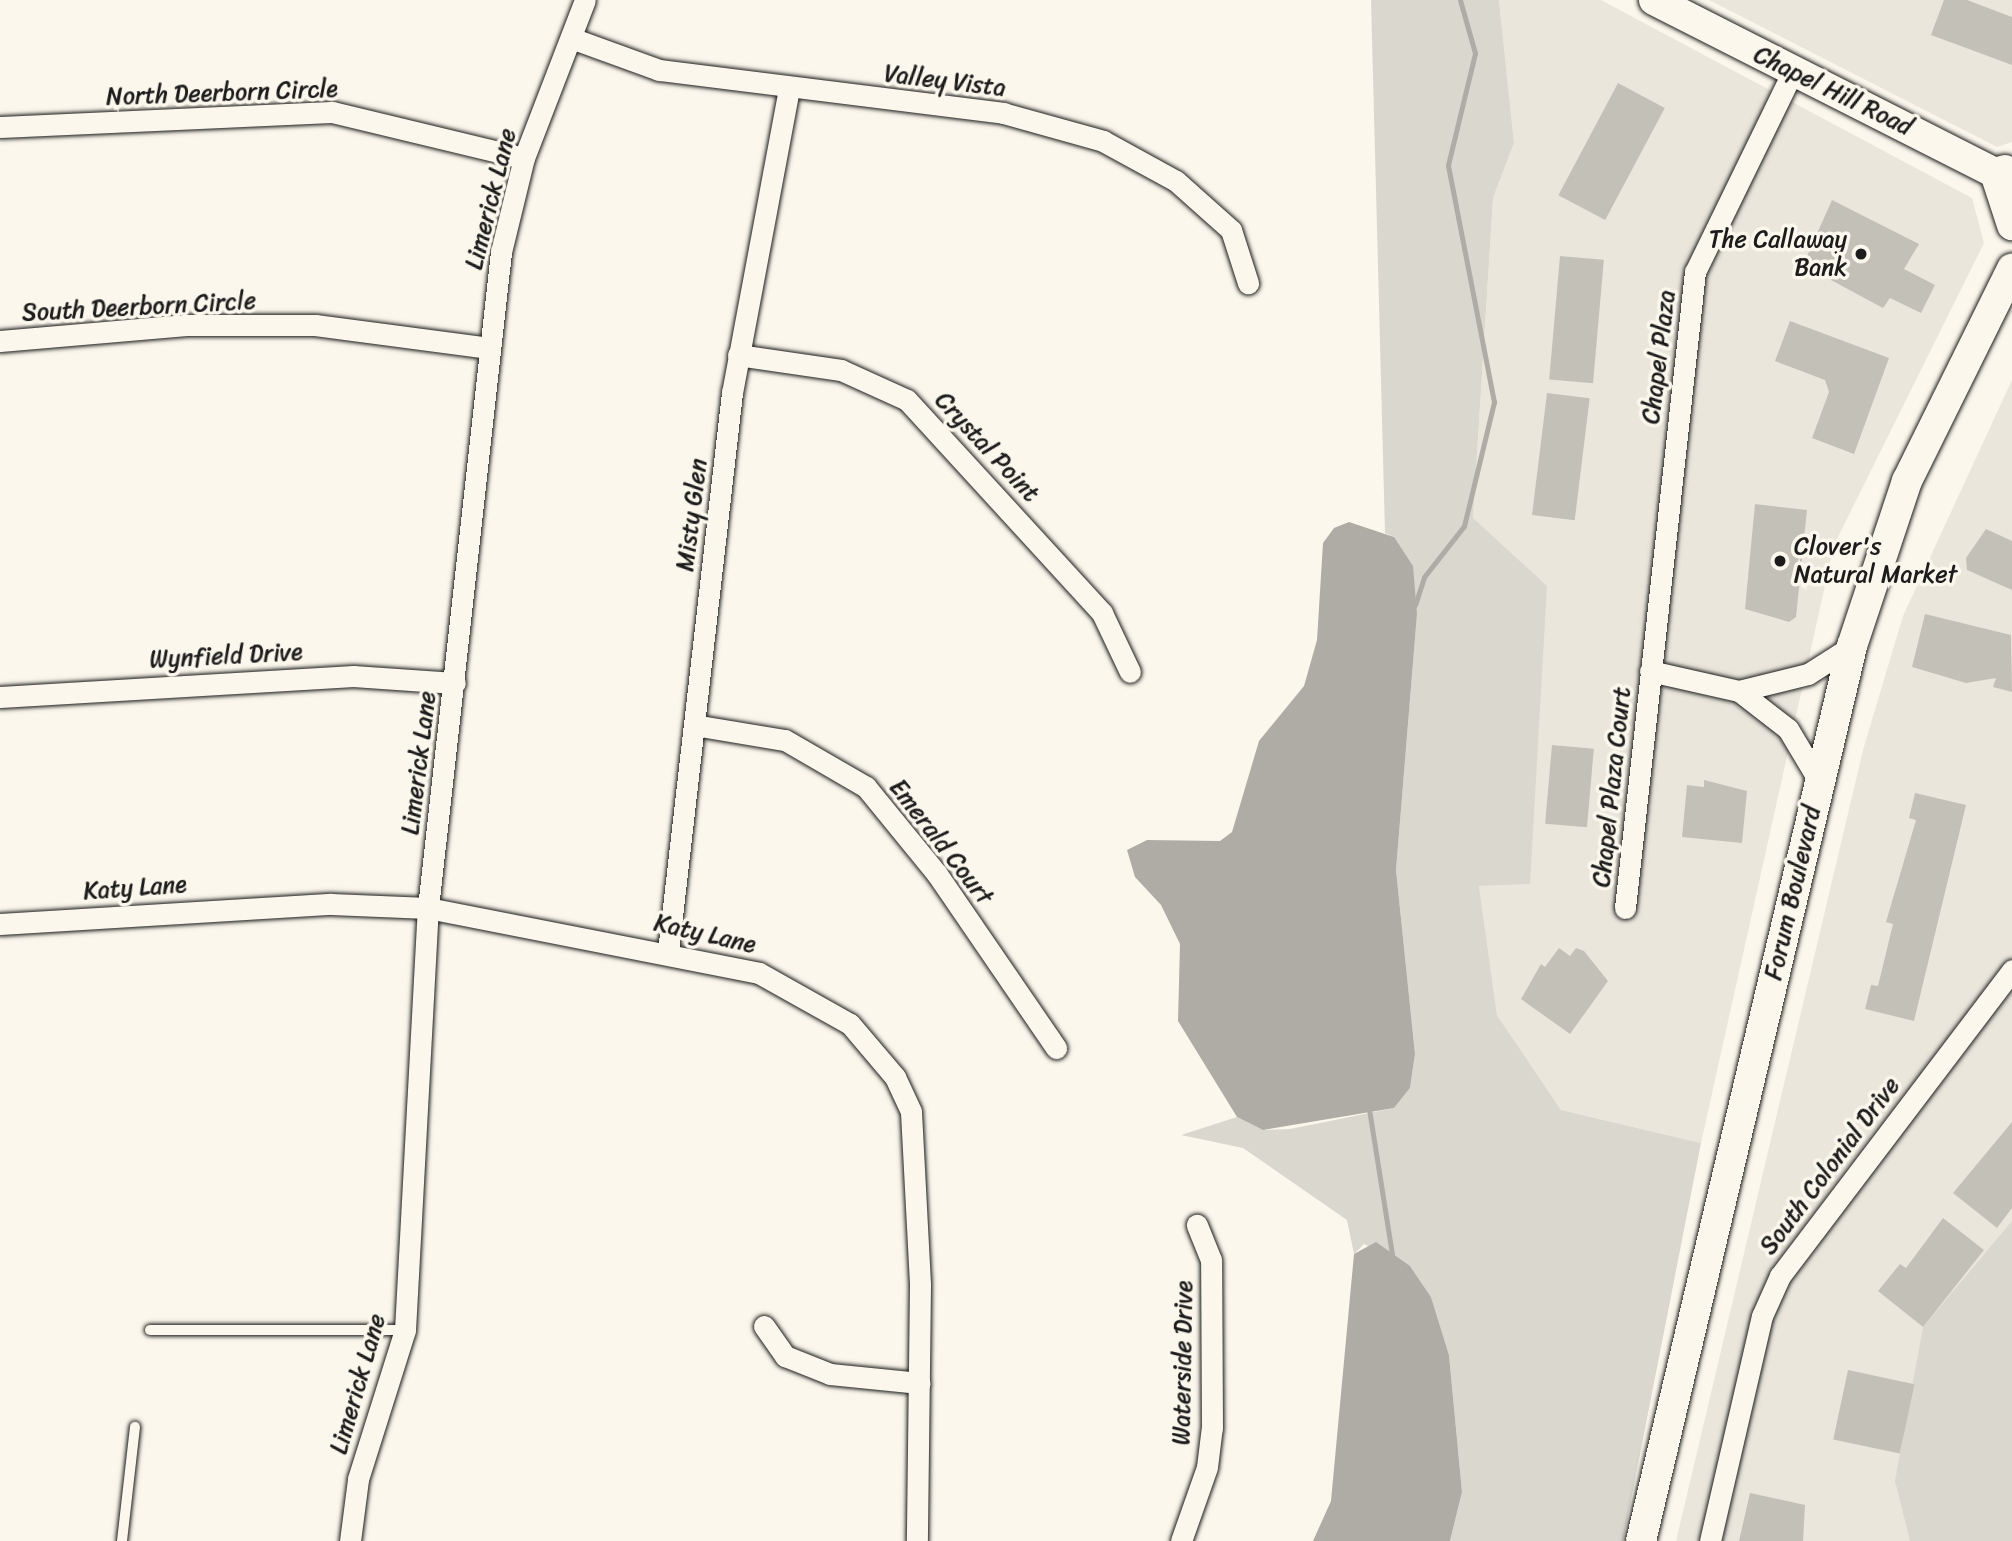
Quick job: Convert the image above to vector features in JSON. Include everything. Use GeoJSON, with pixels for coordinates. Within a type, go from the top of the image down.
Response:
{"type":"FeatureCollection","features":[{"type":"Feature","properties":{"kind":"street","name":"Limerick Lane"},"geometry":{"type":"LineString","coordinates":[[350,1541],[358,1479],[405,1329],[428,908],[501,252],[524,158],[585,0]]}},
{"type":"Feature","properties":{"kind":"street","name":"Chapel Hill Road"},"geometry":{"type":"LineString","coordinates":[[1654,0],[2006,174]]}},
{"type":"Feature","properties":{"kind":"street","name":"Valley Vista"},"geometry":{"type":"LineString","coordinates":[[571,38],[659,70],[789,89],[1003,113],[1103,141],[1176,181],[1231,230],[1248,284]]}},
{"type":"Feature","properties":{"kind":"street","name":"Chapel Plaza"},"geometry":{"type":"LineString","coordinates":[[1650,671],[1696,272],[1793,71]]}},
{"type":"Feature","properties":{"kind":"street","name":"Misty Glen"},"geometry":{"type":"LineString","coordinates":[[668,951],[738,355],[789,89]]}},
{"type":"Feature","properties":{"kind":"street","name":"North Deerborn Circle"},"geometry":{"type":"LineString","coordinates":[[0,127],[332,112],[524,158]]}},
{"type":"Feature","properties":{"kind":"street"},"geometry":{"type":"LineString","coordinates":[[2006,174],[2012,225]]}},
{"type":"Feature","properties":{"kind":"street","name":"Forum Boulevard"},"geometry":{"type":"LineString","coordinates":[[1641,1541],[1852,646],[1907,481],[2012,269]]}},
{"type":"Feature","properties":{"kind":"street","name":"South Deerborn Circle"},"geometry":{"type":"LineString","coordinates":[[0,341],[186,325],[315,325],[489,348]]}},
{"type":"Feature","properties":{"kind":"street","name":"Crystal Point"},"geometry":{"type":"LineString","coordinates":[[738,355],[841,370],[906,400],[1102,613],[1130,671]]}},
{"type":"Feature","properties":{"kind":"street"},"geometry":{"type":"LineString","coordinates":[[1739,691],[1808,674],[1852,646]]}},
{"type":"Feature","properties":{"kind":"street"},"geometry":{"type":"LineString","coordinates":[[1650,671],[1739,691],[1788,729],[1819,781]]}},
{"type":"Feature","properties":{"kind":"street","name":"Chapel Plaza Court"},"geometry":{"type":"LineString","coordinates":[[1625,908],[1650,671]]}},
{"type":"Feature","properties":{"kind":"street","name":"Wynfield Drive"},"geometry":{"type":"LineString","coordinates":[[0,697],[353,676],[455,683]]}},
{"type":"Feature","properties":{"kind":"street","name":"Emerald Court"},"geometry":{"type":"LineString","coordinates":[[694,725],[785,740],[866,787],[937,874],[1056,1048]]}},
{"type":"Feature","properties":{"kind":"street","name":"Katy Lane"},"geometry":{"type":"LineString","coordinates":[[0,924],[331,904],[428,908],[668,951],[759,973],[814,1000],[860,1033],[895,1077],[911,1112],[917,1159],[920,1383],[917,1541]]}},
{"type":"Feature","properties":{"kind":"street","name":"South Colonial Drive"},"geometry":{"type":"LineString","coordinates":[[1710,1541],[1762,1316],[1780,1276],[2012,970]]}},
{"type":"Feature","properties":{"kind":"street","name":"Waterside Drive"},"geometry":{"type":"LineString","coordinates":[[1181,1541],[1207,1467],[1212,1428],[1211,1260],[1197,1225]]}},
{"type":"Feature","properties":{"kind":"street"},"geometry":{"type":"LineString","coordinates":[[764,1326],[785,1356],[830,1374],[920,1383]]}},
{"type":"Feature","properties":{"kind":"lane"},"geometry":{"type":"LineString","coordinates":[[150,1331],[405,1329]]}},
{"type":"Feature","properties":{"kind":"lane"},"geometry":{"type":"LineString","coordinates":[[122,1541],[135,1427]]}},
{"type":"Feature","properties":{"kind":"shaded area"},"geometry":{"type":"Polygon","coordinates":[[[1371,0],[1499,0],[1514,143],[1493,198],[1473,518],[1547,586],[1530,884],[1479,886],[1497,1015],[1561,1110],[1701,1143],[1623,1541],[1450,1541],[1462,1492],[1449,1355],[1431,1297],[1410,1266],[1364,1244],[1354,1254],[1347,1220],[1243,1148],[1181,1135],[1237,1117],[1263,1130],[1290,1129],[1394,1108],[1410,1088],[1415,1054],[1396,870],[1417,614],[1394,537],[1385,533],[1371,0]]]}},
{"type":"Feature","properties":{"kind":"shaded area"},"geometry":{"type":"Polygon","coordinates":[[[1499,0],[1601,0],[1972,198],[1984,243],[1834,545],[1701,1143],[1561,1110],[1497,1015],[1479,886],[1529,884],[1473,518],[1493,198],[1514,143],[1499,0]]]}},
{"type":"Feature","properties":{"kind":"shaded area"},"geometry":{"type":"Polygon","coordinates":[[[1709,0],[2012,0],[2012,142],[1997,147],[1709,0]]]}},
{"type":"Feature","properties":{"kind":"shaded area"},"geometry":{"type":"Polygon","coordinates":[[[2012,380],[2012,1319],[1939,1541],[1676,1541],[1863,750],[1903,616],[2012,380]]]}},
{"type":"Feature","properties":{"kind":"shaded area"},"geometry":{"type":"Polygon","coordinates":[[[1349,522],[1394,537],[1413,566],[1417,614],[1396,870],[1415,1054],[1410,1088],[1394,1108],[1263,1130],[1237,1117],[1178,1021],[1180,944],[1161,905],[1135,877],[1127,850],[1147,840],[1220,841],[1232,832],[1259,741],[1304,686],[1317,640],[1323,543],[1334,528],[1349,522]]]}},
{"type":"Feature","properties":{"kind":"shaded area"},"geometry":{"type":"Polygon","coordinates":[[[2012,1221],[2012,1541],[1910,1541],[1895,1481],[1923,1327],[2012,1221]]]}},
{"type":"Feature","properties":{"kind":"shaded area"},"geometry":{"type":"Polygon","coordinates":[[[1376,1242],[1410,1266],[1431,1297],[1449,1355],[1462,1492],[1450,1541],[1313,1541],[1331,1501],[1354,1254],[1376,1242]]]}},
{"type":"Feature","properties":{"kind":"building"},"geometry":{"type":"Polygon","coordinates":[[[1944,0],[1967,0],[2012,17],[2012,65],[1931,35],[1944,0]]]}},
{"type":"Feature","properties":{"kind":"building"},"geometry":{"type":"Polygon","coordinates":[[[1618,83],[1665,108],[1605,220],[1558,195],[1618,83]]]}},
{"type":"Feature","properties":{"kind":"building","name":"The Callaway Bank"},"geometry":{"type":"Polygon","coordinates":[[[1832,200],[1919,244],[1904,269],[1935,285],[1921,313],[1890,298],[1883,308],[1803,265],[1832,200]]]}},
{"type":"Feature","properties":{"kind":"building"},"geometry":{"type":"Polygon","coordinates":[[[1560,256],[1604,260],[1593,383],[1549,380],[1560,256]]]}},
{"type":"Feature","properties":{"kind":"building"},"geometry":{"type":"Polygon","coordinates":[[[1790,321],[1889,358],[1854,454],[1812,438],[1829,392],[1825,380],[1775,361],[1790,321]]]}},
{"type":"Feature","properties":{"kind":"building"},"geometry":{"type":"Polygon","coordinates":[[[1547,393],[1590,398],[1575,520],[1532,515],[1547,393]]]}},
{"type":"Feature","properties":{"kind":"building"},"geometry":{"type":"Polygon","coordinates":[[[1755,504],[1807,510],[1796,617],[1789,622],[1745,609],[1755,504]]]}},
{"type":"Feature","properties":{"kind":"building"},"geometry":{"type":"Polygon","coordinates":[[[1986,529],[2012,541],[2012,590],[1967,570],[1966,558],[1986,529]]]}},
{"type":"Feature","properties":{"kind":"building"},"geometry":{"type":"Polygon","coordinates":[[[1925,614],[2011,635],[2012,692],[1993,687],[1996,678],[1966,683],[1912,667],[1925,614]]]}},
{"type":"Feature","properties":{"kind":"building"},"geometry":{"type":"Polygon","coordinates":[[[1552,745],[1594,749],[1587,827],[1545,824],[1552,745]]]}},
{"type":"Feature","properties":{"kind":"building"},"geometry":{"type":"Polygon","coordinates":[[[1704,780],[1747,791],[1742,843],[1682,837],[1687,785],[1704,787],[1704,780]]]}},
{"type":"Feature","properties":{"kind":"building"},"geometry":{"type":"Polygon","coordinates":[[[1915,793],[1966,805],[1914,1021],[1865,1009],[1871,985],[1878,986],[1893,924],[1886,922],[1916,820],[1909,818],[1915,793]]]}},
{"type":"Feature","properties":{"kind":"building"},"geometry":{"type":"Polygon","coordinates":[[[1559,948],[1570,956],[1576,948],[1584,951],[1608,981],[1570,1034],[1521,999],[1541,964],[1545,967],[1559,948]]]}},
{"type":"Feature","properties":{"kind":"building"},"geometry":{"type":"Polygon","coordinates":[[[2012,1122],[2012,1208],[1997,1228],[1953,1193],[2012,1122]]]}},
{"type":"Feature","properties":{"kind":"building"},"geometry":{"type":"Polygon","coordinates":[[[1943,1218],[1984,1250],[1923,1327],[1878,1291],[1900,1264],[1906,1268],[1943,1218]]]}},
{"type":"Feature","properties":{"kind":"building"},"geometry":{"type":"Polygon","coordinates":[[[1848,1370],[1915,1384],[1900,1454],[1833,1439],[1848,1370]]]}},
{"type":"Feature","properties":{"kind":"building"},"geometry":{"type":"Polygon","coordinates":[[[1750,1493],[1805,1505],[1803,1541],[1739,1541],[1750,1493]]]}},
{"type":"Feature","properties":{"kind":"waterway"},"geometry":{"type":"LineString","coordinates":[[1415,605],[1424,577],[1464,526],[1494,402],[1448,165],[1475,53],[1460,0]]}},
{"type":"Feature","properties":{"kind":"waterway"},"geometry":{"type":"LineString","coordinates":[[1369,1109],[1392,1255]]}},
{"type":"Feature","properties":{"kind":"place","name":"The Callaway Bank"},"geometry":{"type":"Point","coordinates":[1861,254]}},
{"type":"Feature","properties":{"kind":"place","name":"Clover's Natural Market"},"geometry":{"type":"Point","coordinates":[1780,561]}}]}
